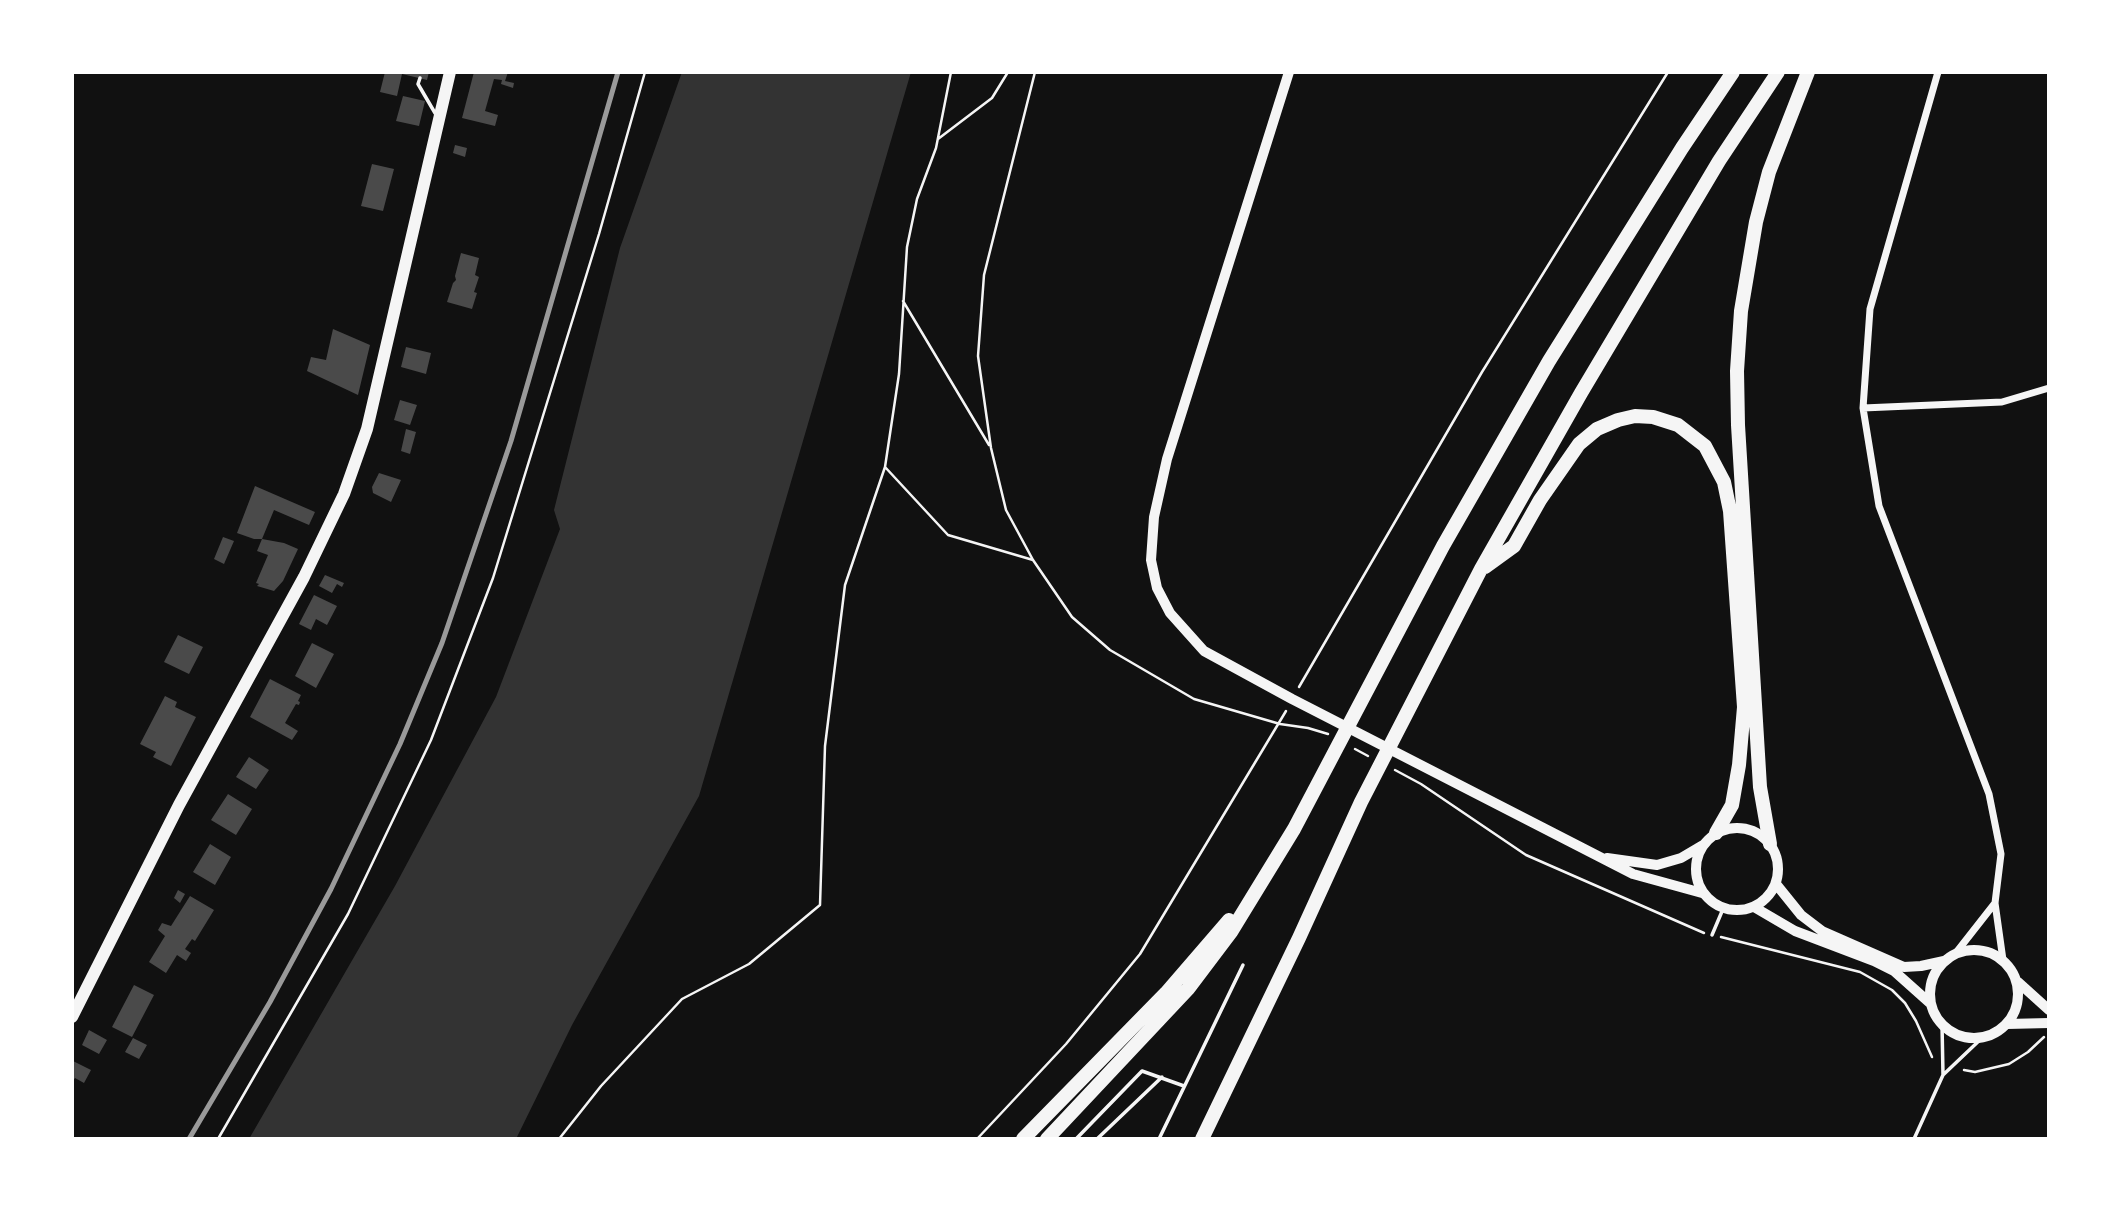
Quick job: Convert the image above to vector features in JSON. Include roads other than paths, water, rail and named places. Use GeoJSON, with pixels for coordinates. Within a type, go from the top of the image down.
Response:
{"type":"FeatureCollection","features":[{"type":"Feature","properties":{"kind":"highway"},"geometry":{"type":"LineString","coordinates":[[1047,1139],[1188,989],[1231,932],[1294,829],[1444,546],[1549,361],[1682,148],[1733,72]]}},
{"type":"Feature","properties":{"kind":"highway"},"geometry":{"type":"LineString","coordinates":[[1202,1139],[1361,802],[1482,569],[1643,288],[1719,161],[1778,72]]}},
{"type":"Feature","properties":{"kind":"highway"},"geometry":{"type":"LineString","coordinates":[[1770,844],[1760,787],[1737,371],[1741,311],[1756,222],[1769,172],[1808,72]]}},
{"type":"Feature","properties":{"kind":"highway"},"geometry":{"type":"LineString","coordinates":[[1482,569],[1514,546],[1540,500],[1579,444],[1597,429],[1618,419],[1653,417],[1678,425],[1705,446],[1724,482],[1730,511],[1744,707],[1740,765],[1732,805],[1716,833]]}},
{"type":"Feature","properties":{"kind":"highway"},"geometry":{"type":"LineString","coordinates":[[1023,1139],[1166,993],[1262,882]]}},
{"type":"Feature","properties":{"kind":"main road"},"geometry":{"type":"LineString","coordinates":[[72,1017],[179,805],[304,577],[344,494],[367,429],[450,72]]}},
{"type":"Feature","properties":{"kind":"street"},"geometry":{"type":"LineString","coordinates":[[1289,72],[1167,459],[1154,517],[1151,560],[1157,588],[1170,613],[1204,651],[1633,874],[1703,893]]}},
{"type":"Feature","properties":{"kind":"street"},"geometry":{"type":"LineString","coordinates":[[1938,72],[1870,309],[1863,408],[1879,506],[1989,794],[2001,854],[1995,903],[2003,960]]}},
{"type":"Feature","properties":{"kind":"street"},"geometry":{"type":"LineString","coordinates":[[1863,408],[2003,402],[2049,388]]}},
{"type":"Feature","properties":{"kind":"street"},"geometry":{"type":"LineString","coordinates":[[1600,857],[1657,865],[1681,858],[1703,845],[1716,833],[1726,829],[1745,828],[1756,832],[1770,844],[1777,858],[1776,884],[1766,898],[1754,907],[1735,911],[1723,909],[1703,893],[1696,879],[1697,858],[1703,845]]}},
{"type":"Feature","properties":{"kind":"street"},"geometry":{"type":"LineString","coordinates":[[1754,907],[1795,930],[1894,971],[1931,1004],[1942,1024],[1954,1033],[1968,1038],[1992,1034],[2007,1024],[2018,1004],[2017,981],[2012,970],[1993,953],[1967,950],[1944,961],[1904,967],[1822,931],[1801,915],[1776,884]]}},
{"type":"Feature","properties":{"kind":"street"},"geometry":{"type":"LineString","coordinates":[[1955,954],[1995,903]]}},
{"type":"Feature","properties":{"kind":"street"},"geometry":{"type":"LineString","coordinates":[[1931,1004],[1932,981],[1944,961]]}},
{"type":"Feature","properties":{"kind":"street"},"geometry":{"type":"LineString","coordinates":[[2017,981],[2049,1010]]}},
{"type":"Feature","properties":{"kind":"street"},"geometry":{"type":"LineString","coordinates":[[2007,1024],[2049,1027]]}},
{"type":"Feature","properties":{"kind":"lane"},"geometry":{"type":"LineString","coordinates":[[420,78],[418,84],[439,119]]}},
{"type":"Feature","properties":{"kind":"lane"},"geometry":{"type":"LineString","coordinates":[[1712,935],[1723,909]]}},
{"type":"Feature","properties":{"kind":"lane"},"geometry":{"type":"LineString","coordinates":[[1159,1139],[1243,965]]}},
{"type":"Feature","properties":{"kind":"lane"},"geometry":{"type":"LineString","coordinates":[[1942,1024],[1943,1075]]}},
{"type":"Feature","properties":{"kind":"lane"},"geometry":{"type":"LineString","coordinates":[[1914,1139],[1943,1075],[1983,1037]]}},
{"type":"Feature","properties":{"kind":"lane"},"geometry":{"type":"LineString","coordinates":[[1076,1139],[1142,1070],[1184,1086]]}},
{"type":"Feature","properties":{"kind":"lane"},"geometry":{"type":"LineString","coordinates":[[1097,1139],[1162,1077]]}},
{"type":"Feature","properties":{"kind":"railway"},"geometry":{"type":"LineString","coordinates":[[189,1139],[270,1002],[331,889],[400,744],[442,643],[511,441],[618,72]]}}]}
